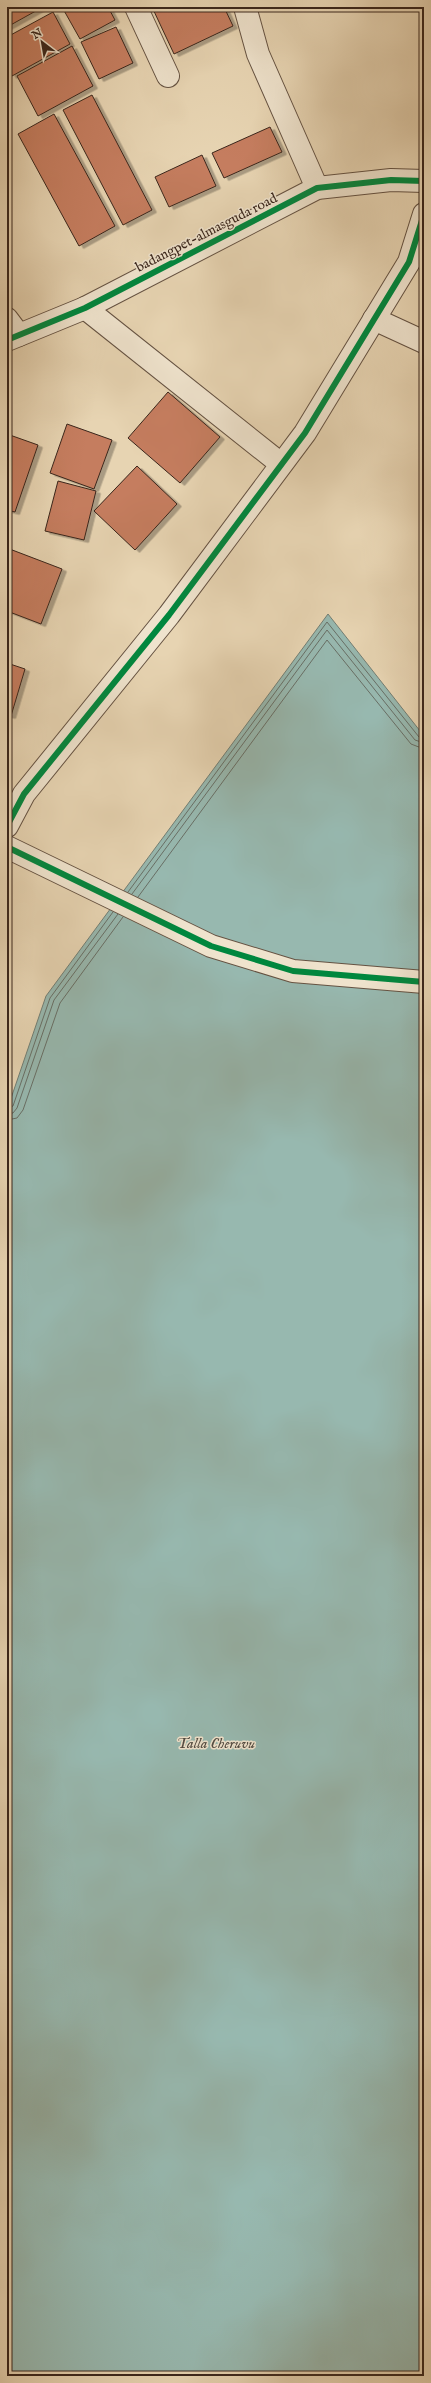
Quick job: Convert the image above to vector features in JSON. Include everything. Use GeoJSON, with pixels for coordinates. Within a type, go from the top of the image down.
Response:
{"type":"FeatureCollection","features":[{"type":"Feature","properties":{"kind":"street"},"geometry":{"type":"LineString","coordinates":[[136,7],[168,76]]}},
{"type":"Feature","properties":{"kind":"street"},"geometry":{"type":"LineString","coordinates":[[245,7],[258,54],[317,188]]}},
{"type":"Feature","properties":{"kind":"street","name":"badangpet-almasguda road"},"geometry":{"type":"LineString","coordinates":[[11,331],[85,308],[317,188],[391,180],[424,181]]}},
{"type":"Feature","properties":{"kind":"street"},"geometry":{"type":"LineString","coordinates":[[7,826],[16,797],[168,615],[305,433],[409,262],[424,214]]}},
{"type":"Feature","properties":{"kind":"street"},"geometry":{"type":"LineString","coordinates":[[85,308],[281,464]]}},
{"type":"Feature","properties":{"kind":"street"},"geometry":{"type":"LineString","coordinates":[[374,319],[424,342]]}},
{"type":"Feature","properties":{"kind":"street"},"geometry":{"type":"LineString","coordinates":[[7,846],[211,946],[292,971],[424,982]]}},
{"type":"Feature","properties":{"kind":"water","name":"Talla Cheruvu"},"geometry":{"type":"Polygon","coordinates":[[[328,614],[424,736],[424,2376],[7,2376],[7,1110],[46,996],[328,614]]]}},
{"type":"Feature","properties":{"kind":"building"},"geometry":{"type":"Polygon","coordinates":[[[7,7],[43,7],[7,27],[7,7]]]}},
{"type":"Feature","properties":{"kind":"building"},"geometry":{"type":"Polygon","coordinates":[[[62,7],[108,7],[115,20],[80,39],[62,7]]]}},
{"type":"Feature","properties":{"kind":"building"},"geometry":{"type":"Polygon","coordinates":[[[152,7],[224,7],[233,26],[174,54],[152,7]]]}},
{"type":"Feature","properties":{"kind":"building"},"geometry":{"type":"Polygon","coordinates":[[[53,12],[70,44],[12,76],[7,67],[7,37],[53,12]]]}},
{"type":"Feature","properties":{"kind":"building"},"geometry":{"type":"Polygon","coordinates":[[[116,27],[133,63],[99,79],[81,42],[116,27]]]}},
{"type":"Feature","properties":{"kind":"building"},"geometry":{"type":"Polygon","coordinates":[[[72,46],[93,86],[38,116],[17,76],[72,46]]]}},
{"type":"Feature","properties":{"kind":"building"},"geometry":{"type":"Polygon","coordinates":[[[92,95],[152,210],[123,225],[63,110],[92,95]]]}},
{"type":"Feature","properties":{"kind":"building"},"geometry":{"type":"Polygon","coordinates":[[[54,114],[115,226],[79,246],[18,134],[54,114]]]}},
{"type":"Feature","properties":{"kind":"building"},"geometry":{"type":"Polygon","coordinates":[[[270,127],[282,152],[224,178],[212,153],[270,127]]]}},
{"type":"Feature","properties":{"kind":"building"},"geometry":{"type":"Polygon","coordinates":[[[202,155],[216,186],[169,207],[155,177],[202,155]]]}},
{"type":"Feature","properties":{"kind":"building"},"geometry":{"type":"Polygon","coordinates":[[[168,392],[220,437],[180,483],[128,438],[168,392]]]}},
{"type":"Feature","properties":{"kind":"building"},"geometry":{"type":"Polygon","coordinates":[[[67,424],[112,440],[94,489],[50,473],[67,424]]]}},
{"type":"Feature","properties":{"kind":"building"},"geometry":{"type":"Polygon","coordinates":[[[7,434],[38,445],[15,512],[7,510],[7,434]]]}},
{"type":"Feature","properties":{"kind":"building"},"geometry":{"type":"Polygon","coordinates":[[[137,466],[177,504],[135,550],[94,511],[137,466]]]}},
{"type":"Feature","properties":{"kind":"building"},"geometry":{"type":"Polygon","coordinates":[[[58,481],[96,491],[84,540],[45,531],[58,481]]]}},
{"type":"Feature","properties":{"kind":"building"},"geometry":{"type":"Polygon","coordinates":[[[7,548],[62,569],[41,624],[7,611],[7,548]]]}},
{"type":"Feature","properties":{"kind":"building"},"geometry":{"type":"Polygon","coordinates":[[[7,663],[25,669],[11,716],[7,715],[7,663]]]}},
{"type":"Feature","properties":{"kind":"cycle path"},"geometry":{"type":"LineString","coordinates":[[7,340],[85,308],[317,188],[391,180],[424,181]]}},
{"type":"Feature","properties":{"kind":"cycle path"},"geometry":{"type":"LineString","coordinates":[[7,826],[24,794],[169,615],[305,433],[409,262],[424,214]]}},
{"type":"Feature","properties":{"kind":"cycle path"},"geometry":{"type":"LineString","coordinates":[[7,847],[211,946],[293,971],[424,982]]}}]}
